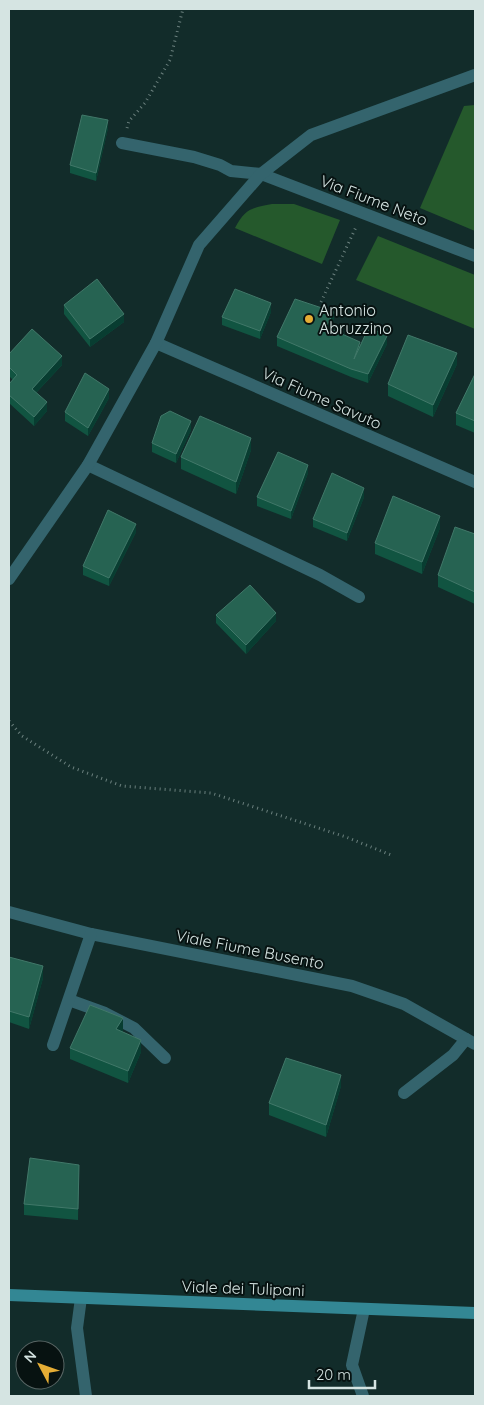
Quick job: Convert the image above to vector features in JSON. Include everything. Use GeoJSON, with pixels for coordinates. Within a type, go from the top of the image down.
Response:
{"type":"FeatureCollection","features":[{"type":"Feature","properties":{"kind":"main road","name":"Viale dei Tulipani"},"geometry":{"type":"LineString","coordinates":[[9,1296],[475,1313]]}},
{"type":"Feature","properties":{"kind":"street"},"geometry":{"type":"LineString","coordinates":[[9,579],[88,465],[156,343],[199,245],[261,174],[311,135],[475,75]]}},
{"type":"Feature","properties":{"kind":"street","name":"Via Fiume Neto"},"geometry":{"type":"LineString","coordinates":[[122,143],[194,157],[220,165],[230,171],[261,174],[475,256]]}},
{"type":"Feature","properties":{"kind":"street","name":"Via Fiume Savuto"},"geometry":{"type":"LineString","coordinates":[[156,343],[475,482]]}},
{"type":"Feature","properties":{"kind":"street"},"geometry":{"type":"LineString","coordinates":[[88,465],[320,575],[359,596]]}},
{"type":"Feature","properties":{"kind":"street","name":"Viale Fiume Busento"},"geometry":{"type":"LineString","coordinates":[[9,912],[91,934],[352,986],[404,1004],[470,1042]]}},
{"type":"Feature","properties":{"kind":"street"},"geometry":{"type":"LineString","coordinates":[[53,1045],[91,934]]}},
{"type":"Feature","properties":{"kind":"street"},"geometry":{"type":"LineString","coordinates":[[69,1000],[105,1013],[134,1028],[165,1058]]}},
{"type":"Feature","properties":{"kind":"street"},"geometry":{"type":"LineString","coordinates":[[404,1093],[470,1042]]}},
{"type":"Feature","properties":{"kind":"street"},"geometry":{"type":"LineString","coordinates":[[81,1298],[78,1328],[86,1396]]}},
{"type":"Feature","properties":{"kind":"street"},"geometry":{"type":"LineString","coordinates":[[363,1396],[352,1365],[364,1309]]}},
{"type":"Feature","properties":{"kind":"path"},"geometry":{"type":"LineString","coordinates":[[122,143],[129,121],[145,103],[170,60],[183,9]]}},
{"type":"Feature","properties":{"kind":"path"},"geometry":{"type":"LineString","coordinates":[[321,302],[362,212]]}},
{"type":"Feature","properties":{"kind":"path"},"geometry":{"type":"LineString","coordinates":[[9,721],[22,736],[71,767],[122,786],[212,793],[346,837],[391,855]]}},
{"type":"Feature","properties":{"kind":"green space"},"geometry":{"type":"Polygon","coordinates":[[[475,105],[475,231],[420,208],[464,106],[475,105]]]}},
{"type":"Feature","properties":{"kind":"green space"},"geometry":{"type":"Polygon","coordinates":[[[272,204],[294,204],[340,220],[322,264],[235,228],[249,210],[272,204]]]}},
{"type":"Feature","properties":{"kind":"green space"},"geometry":{"type":"Polygon","coordinates":[[[378,236],[475,275],[475,329],[356,280],[378,236]]]}},
{"type":"Feature","properties":{"kind":"building"},"geometry":{"type":"Polygon","coordinates":[[[82,115],[108,120],[96,173],[70,165],[82,115]]]}},
{"type":"Feature","properties":{"kind":"building"},"geometry":{"type":"Polygon","coordinates":[[[97,279],[124,314],[90,339],[64,305],[97,279]]]}},
{"type":"Feature","properties":{"kind":"building"},"geometry":{"type":"Polygon","coordinates":[[[235,289],[271,303],[260,331],[222,317],[235,289]]]}},
{"type":"Feature","properties":{"kind":"building"},"geometry":{"type":"Polygon","coordinates":[[[295,299],[334,312],[326,327],[360,342],[354,359],[369,327],[387,336],[368,374],[351,369],[277,337],[295,299]]]}},
{"type":"Feature","properties":{"kind":"building"},"geometry":{"type":"Polygon","coordinates":[[[32,329],[62,356],[32,389],[47,402],[34,417],[9,395],[9,384],[17,375],[9,367],[9,354],[32,329]]]}},
{"type":"Feature","properties":{"kind":"building"},"geometry":{"type":"Polygon","coordinates":[[[408,335],[457,353],[433,405],[388,384],[408,335]]]}},
{"type":"Feature","properties":{"kind":"building"},"geometry":{"type":"Polygon","coordinates":[[[85,373],[109,389],[88,428],[65,412],[85,373]]]}},
{"type":"Feature","properties":{"kind":"building"},"geometry":{"type":"Polygon","coordinates":[[[475,374],[475,421],[456,413],[475,374]]]}},
{"type":"Feature","properties":{"kind":"building"},"geometry":{"type":"Polygon","coordinates":[[[170,411],[191,421],[176,454],[152,443],[161,416],[170,411]]]}},
{"type":"Feature","properties":{"kind":"building"},"geometry":{"type":"Polygon","coordinates":[[[200,416],[251,438],[236,482],[181,457],[200,416]]]}},
{"type":"Feature","properties":{"kind":"building"},"geometry":{"type":"Polygon","coordinates":[[[278,452],[308,465],[291,511],[257,497],[278,452]]]}},
{"type":"Feature","properties":{"kind":"building"},"geometry":{"type":"Polygon","coordinates":[[[332,473],[364,488],[347,533],[313,519],[332,473]]]}},
{"type":"Feature","properties":{"kind":"building"},"geometry":{"type":"Polygon","coordinates":[[[393,496],[440,516],[422,562],[375,543],[393,496]]]}},
{"type":"Feature","properties":{"kind":"building"},"geometry":{"type":"Polygon","coordinates":[[[108,510],[136,524],[109,578],[83,566],[108,510]]]}},
{"type":"Feature","properties":{"kind":"building"},"geometry":{"type":"Polygon","coordinates":[[[455,527],[475,534],[475,592],[438,575],[455,527]]]}},
{"type":"Feature","properties":{"kind":"building"},"geometry":{"type":"Polygon","coordinates":[[[250,585],[276,613],[246,645],[216,615],[250,585]]]}},
{"type":"Feature","properties":{"kind":"building"},"geometry":{"type":"Polygon","coordinates":[[[9,957],[43,966],[29,1017],[9,1011],[9,957]]]}},
{"type":"Feature","properties":{"kind":"building"},"geometry":{"type":"Polygon","coordinates":[[[90,1005],[123,1018],[116,1029],[141,1040],[128,1071],[70,1048],[90,1005]]]}},
{"type":"Feature","properties":{"kind":"building"},"geometry":{"type":"Polygon","coordinates":[[[286,1058],[341,1075],[326,1125],[269,1103],[286,1058]]]}},
{"type":"Feature","properties":{"kind":"building"},"geometry":{"type":"Polygon","coordinates":[[[30,1158],[79,1165],[78,1209],[24,1204],[30,1158]]]}},
{"type":"Feature","properties":{"kind":"place","name":"Antonio Abruzzino"},"geometry":{"type":"Point","coordinates":[309,319]}}]}
